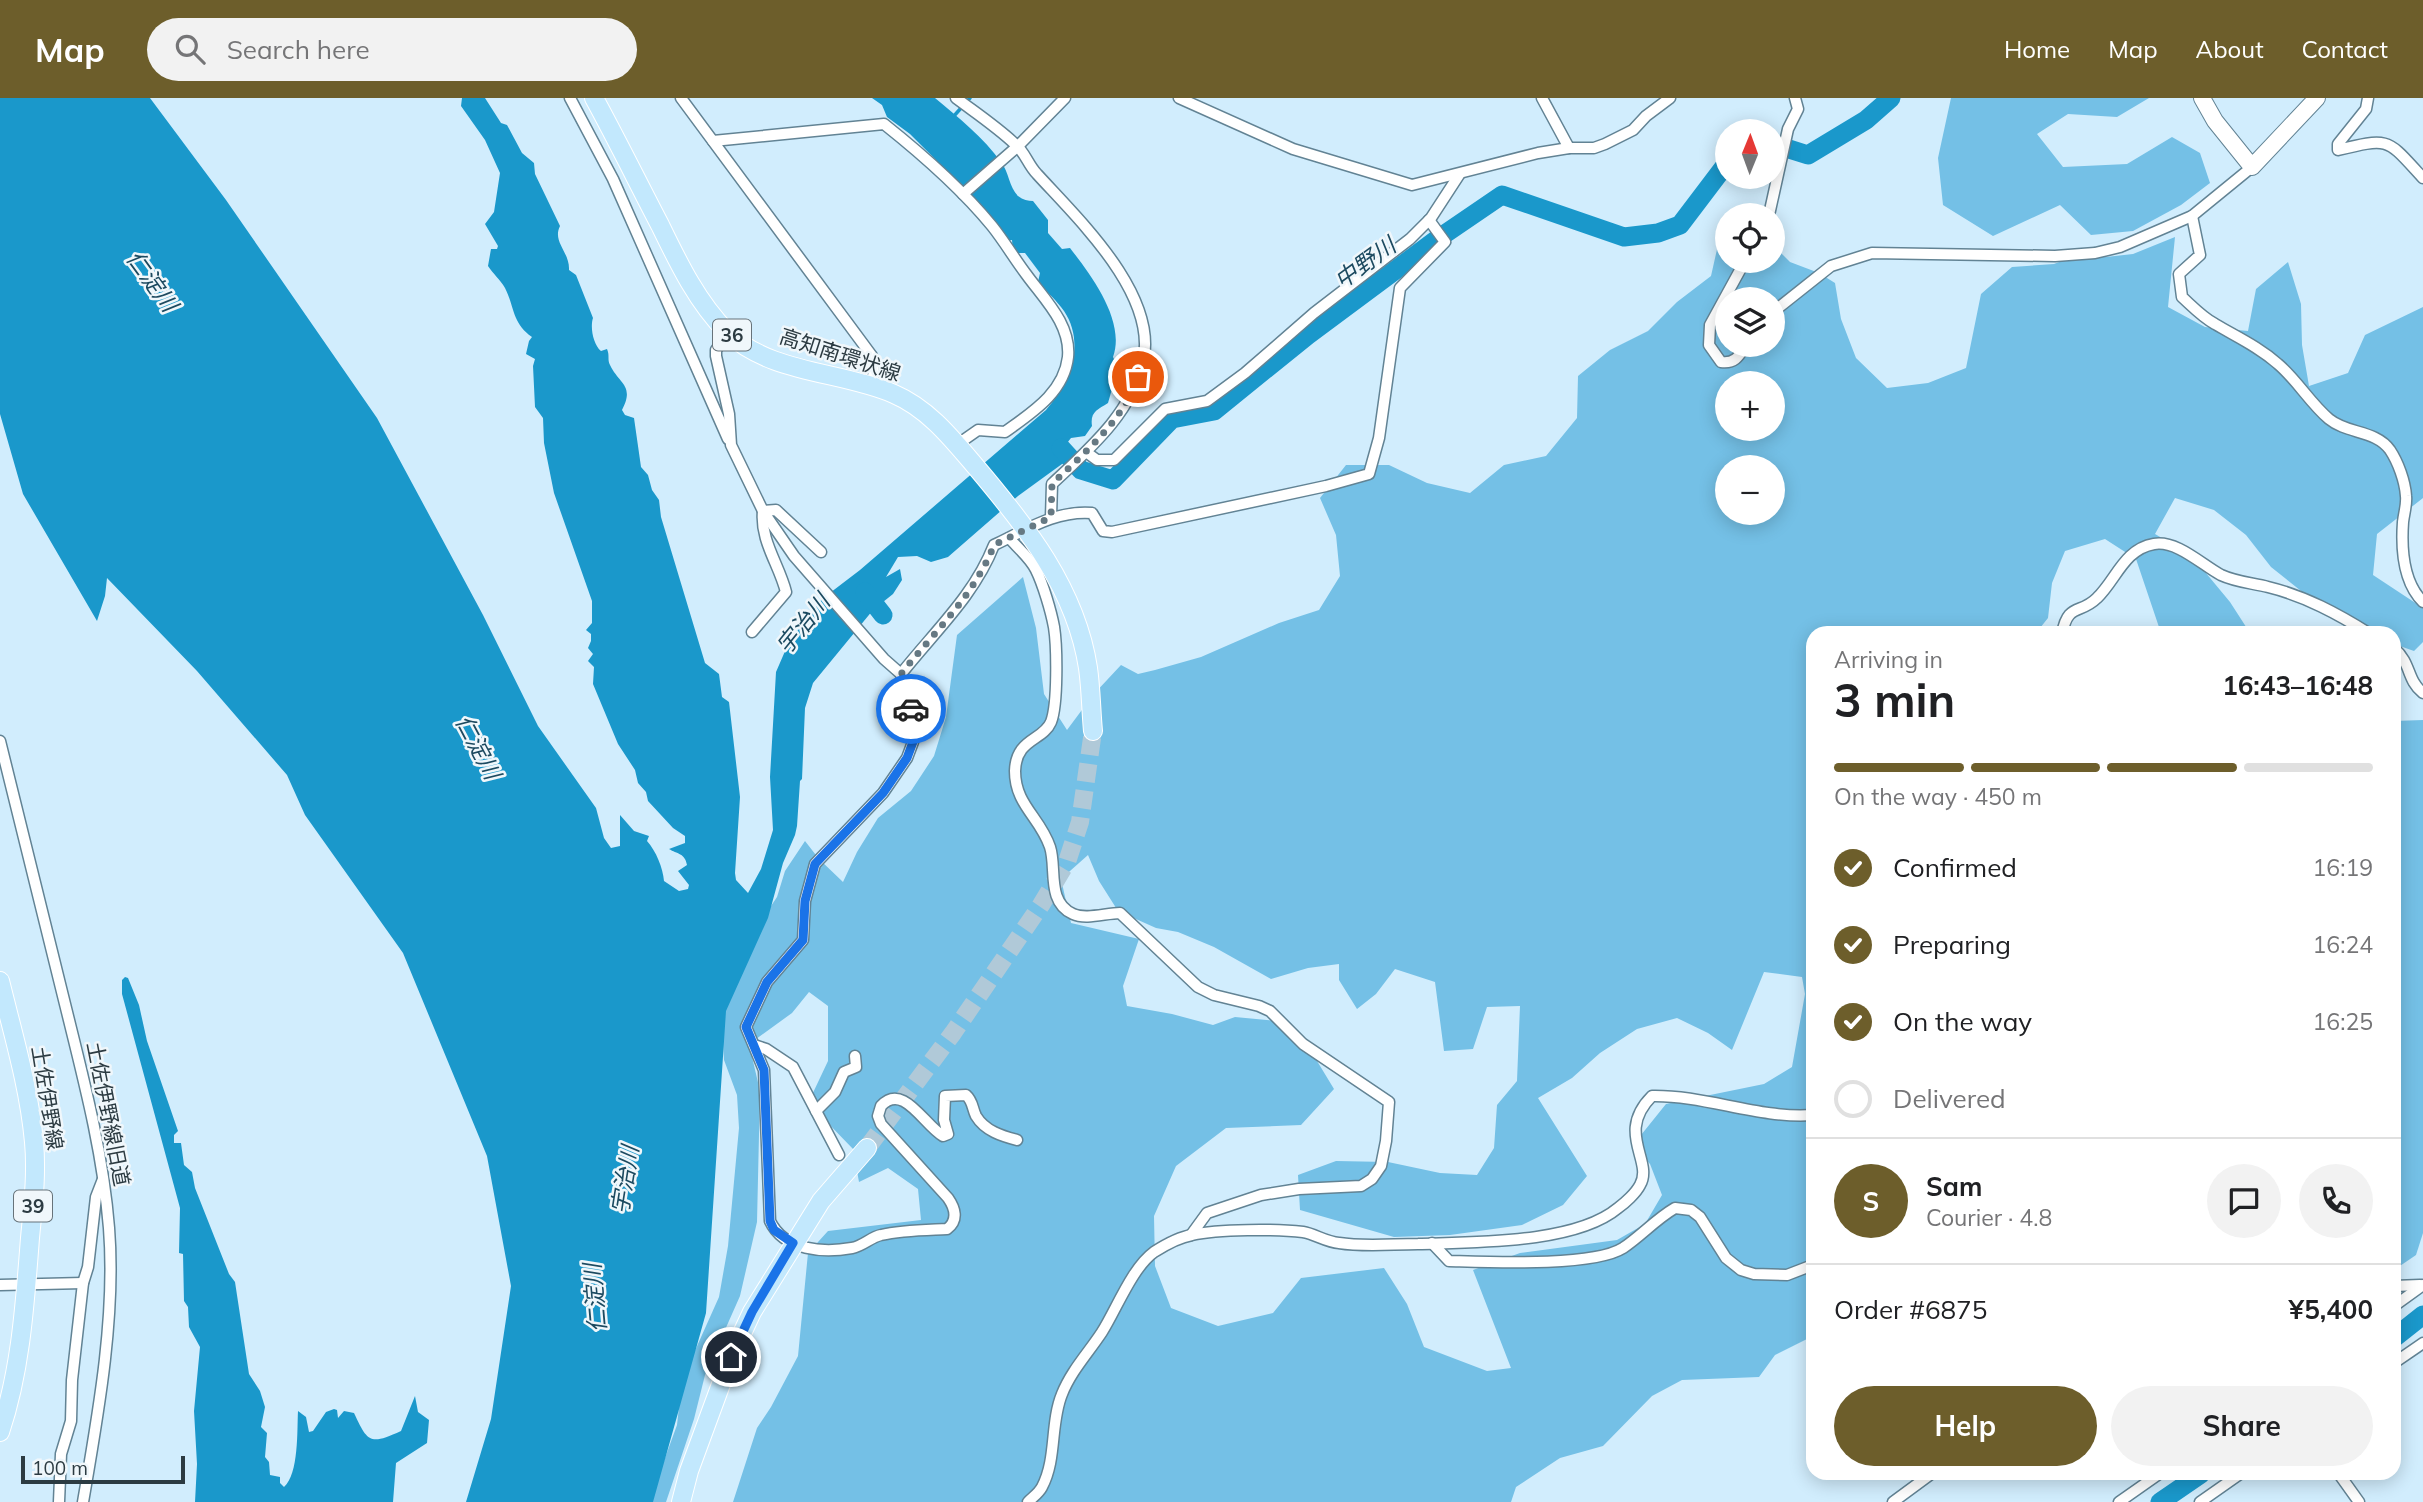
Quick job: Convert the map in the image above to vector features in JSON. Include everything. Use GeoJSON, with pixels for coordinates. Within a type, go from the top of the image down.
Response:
{"type":"FeatureCollection","features":[{"type":"Feature","properties":{"kind":"main road","name":"高知南環状線"},"geometry":{"type":"LineString","coordinates":[[594,98],[675,255],[708,311],[728,333],[755,351],[782,362],[896,394],[932,418],[958,444],[1016,514],[1060,583],[1072,612],[1087,666],[1093,731]]}},
{"type":"Feature","properties":{"kind":"main road","name":"土佐伊野線"},"geometry":{"type":"LineString","coordinates":[[0,981],[26,1085],[34,1144],[34,1192],[27,1284],[17,1361],[0,1432]]}},
{"type":"Feature","properties":{"kind":"main road"},"geometry":{"type":"LineString","coordinates":[[681,1502],[689,1471],[731,1357],[752,1312],[821,1201],[867,1148]]}},
{"type":"Feature","properties":{"kind":"street"},"geometry":{"type":"LineString","coordinates":[[570,98],[612,179],[763,511],[794,556],[884,659],[901,674],[914,727],[913,742],[907,758],[883,793],[815,864],[805,901],[803,940],[767,982],[746,1027],[764,1070],[770,1221],[774,1230],[793,1243],[825,1251],[854,1248],[879,1235],[947,1228],[953,1223],[954,1207],[948,1198],[881,1124],[878,1116],[885,1101],[901,1098],[943,1136],[947,1134],[944,1120],[945,1096],[966,1095],[971,1099],[976,1116],[986,1128],[1017,1140]]}},
{"type":"Feature","properties":{"kind":"street"},"geometry":{"type":"LineString","coordinates":[[681,98],[872,356],[874,372],[871,386]]}},
{"type":"Feature","properties":{"kind":"street"},"geometry":{"type":"LineString","coordinates":[[956,98],[1016,148],[1033,171],[1083,222],[1125,280],[1135,298],[1144,325],[1144,360],[1132,394],[1122,412],[1052,484],[1051,517]]}},
{"type":"Feature","properties":{"kind":"street"},"geometry":{"type":"LineString","coordinates":[[965,193],[1016,148],[1065,98]]}},
{"type":"Feature","properties":{"kind":"street"},"geometry":{"type":"LineString","coordinates":[[1179,98],[1293,149],[1412,185],[1459,175],[1504,161],[1569,148],[1594,148],[1633,130],[1670,98]]}},
{"type":"Feature","properties":{"kind":"street"},"geometry":{"type":"LineString","coordinates":[[1542,98],[1569,148]]}},
{"type":"Feature","properties":{"kind":"street"},"geometry":{"type":"LineString","coordinates":[[1772,203],[1787,135],[1798,109],[1795,98]]}},
{"type":"Feature","properties":{"kind":"street"},"geometry":{"type":"LineString","coordinates":[[2202,98],[2215,121],[2252,167]]}},
{"type":"Feature","properties":{"kind":"street"},"geometry":{"type":"LineString","coordinates":[[1785,302],[1831,265],[1872,253],[2055,256],[2095,253],[2120,247],[2192,216],[2252,167],[2317,98]]}},
{"type":"Feature","properties":{"kind":"street"},"geometry":{"type":"LineString","coordinates":[[2368,98],[2366,109],[2338,144],[2338,150],[2370,142],[2386,142],[2423,178]]}},
{"type":"Feature","properties":{"kind":"street"},"geometry":{"type":"LineString","coordinates":[[713,141],[884,124],[965,193],[1056,314],[1065,331],[1068,357],[1061,379],[1047,402],[1005,432],[978,430],[958,444]]}},
{"type":"Feature","properties":{"kind":"street"},"geometry":{"type":"LineString","coordinates":[[1086,452],[1097,460],[1114,460],[1165,410],[1207,401],[1245,373],[1314,313],[1410,239],[1429,220],[1459,175]]}},
{"type":"Feature","properties":{"kind":"street"},"geometry":{"type":"LineString","coordinates":[[2192,216],[2200,255],[2179,274],[2182,296],[2213,324],[2247,341],[2279,365],[2330,420],[2347,429],[2375,437],[2391,452],[2404,482],[2404,563],[2408,582],[2423,602]]}},
{"type":"Feature","properties":{"kind":"street"},"geometry":{"type":"LineString","coordinates":[[901,674],[965,598],[985,566],[994,545],[1051,517],[1092,513],[1103,531],[1112,532],[1326,486],[1369,474],[1379,438],[1400,288],[1446,242],[1429,220]]}},
{"type":"Feature","properties":{"kind":"street"},"geometry":{"type":"LineString","coordinates":[[1715,316],[1710,325],[1709,345],[1715,354]]}},
{"type":"Feature","properties":{"kind":"street"},"geometry":{"type":"LineString","coordinates":[[728,333],[716,350],[729,414],[731,445]]}},
{"type":"Feature","properties":{"kind":"street"},"geometry":{"type":"LineString","coordinates":[[1717,357],[1721,362],[1729,363],[1738,357]]}},
{"type":"Feature","properties":{"kind":"street"},"geometry":{"type":"LineString","coordinates":[[763,511],[776,510],[821,552]]}},
{"type":"Feature","properties":{"kind":"street"},"geometry":{"type":"LineString","coordinates":[[752,632],[786,592],[767,545],[762,523],[763,511]]}},
{"type":"Feature","properties":{"kind":"street"},"geometry":{"type":"LineString","coordinates":[[1009,538],[1036,569],[1054,627],[1056,707],[1050,725],[1025,744],[1015,768],[1020,799],[1046,835],[1051,851],[1056,895],[1064,907],[1073,915],[1120,913],[1199,987],[1214,995],[1270,1011],[1303,1044],[1389,1102],[1381,1166],[1372,1180],[1361,1186],[1299,1189],[1261,1195],[1207,1213],[1191,1235]]}},
{"type":"Feature","properties":{"kind":"street"},"geometry":{"type":"LineString","coordinates":[[2064,626],[2071,612],[2096,600],[2126,559],[2137,550],[2155,544],[2174,547],[2222,576],[2267,586],[2306,599],[2357,626]]}},
{"type":"Feature","properties":{"kind":"street"},"geometry":{"type":"LineString","coordinates":[[2401,654],[2406,658],[2413,681],[2423,692]]}},
{"type":"Feature","properties":{"kind":"street","name":"土佐伊野線旧道"},"geometry":{"type":"LineString","coordinates":[[0,741],[76,1049],[104,1177],[109,1229],[110,1289],[98,1415],[83,1502]]}},
{"type":"Feature","properties":{"kind":"street"},"geometry":{"type":"LineString","coordinates":[[754,1045],[766,1049],[793,1067],[839,1155]]}},
{"type":"Feature","properties":{"kind":"street"},"geometry":{"type":"LineString","coordinates":[[816,1111],[835,1092],[844,1072],[856,1067],[855,1056]]}},
{"type":"Feature","properties":{"kind":"street"},"geometry":{"type":"LineString","coordinates":[[1028,1502],[1042,1489],[1048,1472],[1062,1395],[1074,1371],[1151,1254],[1191,1235],[1245,1231],[1305,1232],[1337,1243],[1432,1243],[1525,1237],[1568,1231],[1594,1223],[1618,1208],[1641,1184],[1642,1166],[1634,1140],[1636,1122],[1652,1096],[1674,1096],[1753,1111],[1806,1115]]}},
{"type":"Feature","properties":{"kind":"street"},"geometry":{"type":"LineString","coordinates":[[59,1502],[61,1454],[71,1420],[72,1380],[83,1283],[88,1267],[96,1197],[104,1177]]}},
{"type":"Feature","properties":{"kind":"street"},"geometry":{"type":"LineString","coordinates":[[1432,1243],[1449,1261],[1494,1262],[1599,1257],[1621,1249],[1675,1208],[1691,1210],[1700,1217],[1726,1258],[1741,1270],[1754,1274],[1787,1275],[1806,1268]]}},
{"type":"Feature","properties":{"kind":"street"},"geometry":{"type":"LineString","coordinates":[[0,1285],[83,1283]]}},
{"type":"Feature","properties":{"kind":"street"},"geometry":{"type":"LineString","coordinates":[[2401,1286],[2423,1285]]}},
{"type":"Feature","properties":{"kind":"street"},"geometry":{"type":"LineString","coordinates":[[2401,1301],[2423,1285]]}},
{"type":"Feature","properties":{"kind":"street"},"geometry":{"type":"LineString","coordinates":[[2401,1358],[2423,1343]]}},
{"type":"Feature","properties":{"kind":"street"},"geometry":{"type":"LineString","coordinates":[[1893,1502],[1923,1480]]}},
{"type":"Feature","properties":{"kind":"street"},"geometry":{"type":"LineString","coordinates":[[2119,1502],[2150,1480]]}},
{"type":"Feature","properties":{"kind":"street"},"geometry":{"type":"LineString","coordinates":[[2200,1502],[2231,1480]]}},
{"type":"Feature","properties":{"kind":"street"},"geometry":{"type":"LineString","coordinates":[[2343,1480],[2359,1502]]}},
{"type":"Feature","properties":{"kind":"shaded area"},"geometry":{"type":"Polygon","coordinates":[[[1951,98],[2149,98],[2117,117],[2068,114],[2037,134],[2063,167],[2127,164],[2172,137],[2200,153],[2210,183],[2181,205],[2133,231],[2091,235],[2060,205],[1993,236],[1943,205],[1938,158],[1951,98]]]}},
{"type":"Feature","properties":{"kind":"shaded area"},"geometry":{"type":"Polygon","coordinates":[[[2175,237],[2168,307],[2205,327],[2248,331],[2256,289],[2288,262],[2301,304],[2302,345],[2309,386],[2348,373],[2365,335],[2423,307],[2423,498],[2377,534],[2373,575],[2423,608],[2423,642],[2414,651],[2401,646],[2401,626],[2352,626],[2335,618],[2271,567],[2246,535],[2214,510],[2175,498],[2155,534],[2191,555],[2230,602],[2245,626],[2159,626],[2136,559],[2105,539],[2065,551],[2052,583],[2048,618],[2042,626],[1806,626],[1806,1340],[1775,1355],[1759,1377],[1682,1380],[1652,1396],[1603,1446],[1560,1458],[1516,1487],[1511,1502],[733,1502],[757,1428],[798,1356],[808,1253],[828,1231],[921,1220],[918,1189],[888,1168],[859,1182],[853,1149],[824,1119],[811,1097],[828,1061],[828,1006],[809,992],[792,1013],[749,1044],[760,1091],[757,1222],[740,1296],[705,1375],[694,1419],[666,1502],[649,1502],[677,1425],[680,1398],[689,1364],[719,1297],[728,1246],[739,1128],[737,1095],[724,1060],[722,1024],[725,993],[759,924],[777,897],[785,871],[805,841],[843,882],[857,852],[878,818],[911,791],[934,756],[946,717],[957,635],[1023,577],[1036,628],[1044,694],[1067,730],[1093,695],[1121,665],[1138,674],[1155,670],[1201,657],[1279,623],[1319,610],[1340,576],[1336,535],[1320,498],[1346,465],[1389,465],[1427,483],[1470,493],[1504,465],[1546,456],[1577,418],[1578,376],[1610,350],[1648,331],[1677,302],[1711,276],[1715,258],[1715,273],[1785,273],[1785,257],[1790,262],[1819,273],[1835,283],[1841,319],[1856,358],[1887,388],[1928,383],[1966,368],[1981,294],[2012,267],[2054,264],[2072,257],[2133,254],[2175,237]],[[1088,855],[1061,879],[1071,923],[1139,939],[1123,986],[1127,1006],[1213,1025],[1235,1017],[1287,1022],[1314,1056],[1334,1089],[1301,1125],[1226,1128],[1176,1166],[1154,1216],[1155,1266],[1171,1308],[1218,1326],[1273,1313],[1301,1278],[1384,1268],[1407,1304],[1424,1347],[1487,1371],[1511,1368],[1473,1270],[1520,1253],[1617,1240],[1645,1224],[1662,1195],[1650,1164],[1633,1145],[1666,1104],[1764,1084],[1792,1067],[1805,994],[1802,977],[1764,972],[1732,1050],[1708,1033],[1677,1018],[1637,1029],[1600,1053],[1572,1078],[1538,1098],[1587,1176],[1563,1205],[1522,1225],[1450,1235],[1394,1237],[1300,1210],[1298,1175],[1336,1161],[1388,1162],[1440,1173],[1477,1175],[1494,1148],[1497,1105],[1517,1081],[1520,1006],[1487,1007],[1473,1049],[1444,1051],[1435,982],[1395,969],[1376,994],[1357,1009],[1339,980],[1339,964],[1308,968],[1271,979],[1214,947],[1178,932],[1156,928],[1118,911],[1099,881],[1088,855]]]}},
{"type":"Feature","properties":{"kind":"shaded area"},"geometry":{"type":"Polygon","coordinates":[[[2423,720],[2423,1233],[2416,1255],[2401,1265],[2401,721],[2423,720]]]}},
{"type":"Feature","properties":{"kind":"water"},"geometry":{"type":"Polygon","coordinates":[[[0,98],[150,98],[226,200],[377,418],[483,615],[538,726],[596,808],[604,838],[611,848],[620,846],[620,815],[634,831],[649,836],[647,841],[658,860],[664,881],[679,891],[688,889],[689,885],[678,871],[687,865],[683,856],[669,849],[685,843],[685,836],[673,828],[648,801],[646,792],[638,783],[635,770],[618,744],[593,684],[594,667],[588,661],[593,654],[588,648],[591,634],[586,630],[592,623],[592,601],[554,493],[544,443],[543,418],[535,407],[535,359],[526,354],[532,337],[521,326],[505,288],[488,266],[491,249],[497,249],[498,246],[485,224],[494,212],[500,173],[485,140],[461,106],[462,98],[485,98],[501,123],[507,125],[522,153],[534,163],[535,174],[560,226],[558,237],[569,270],[576,275],[593,318],[594,340],[601,351],[607,349],[610,365],[626,390],[626,402],[622,410],[625,415],[634,418],[641,467],[648,475],[652,490],[659,500],[661,517],[705,663],[719,674],[722,697],[729,702],[740,797],[735,873],[736,880],[748,893],[761,869],[773,830],[770,777],[776,672],[789,642],[822,599],[860,570],[1046,410],[1062,388],[1072,363],[1074,337],[1071,324],[1061,307],[1038,282],[1040,273],[1025,253],[1013,253],[1012,240],[1004,241],[942,166],[910,134],[887,117],[882,105],[872,98],[935,98],[962,120],[1001,162],[1018,196],[1033,201],[1048,220],[1048,233],[1062,249],[1070,248],[1096,285],[1111,314],[1116,343],[1113,357],[1118,368],[1108,403],[1093,414],[1092,426],[1085,436],[1071,438],[1067,443],[1073,456],[1018,496],[948,557],[931,562],[917,556],[898,557],[886,577],[900,569],[902,580],[893,594],[873,610],[813,683],[805,708],[802,779],[795,835],[783,863],[768,918],[726,1011],[706,1313],[653,1502],[466,1502],[491,1419],[511,1286],[487,1156],[403,953],[305,815],[287,775],[197,671],[107,578],[105,596],[97,621],[23,494],[0,414],[0,98]]]}},
{"type":"Feature","properties":{"kind":"water"},"geometry":{"type":"Polygon","coordinates":[[[128,978],[139,1005],[147,1041],[178,1131],[174,1135],[174,1143],[181,1143],[184,1165],[192,1172],[195,1188],[229,1274],[235,1282],[249,1374],[260,1391],[265,1407],[261,1427],[267,1433],[265,1457],[269,1462],[270,1475],[280,1477],[280,1483],[284,1487],[289,1481],[296,1451],[298,1411],[306,1417],[309,1432],[313,1431],[326,1412],[337,1410],[338,1418],[344,1411],[354,1413],[367,1436],[376,1439],[401,1431],[415,1396],[418,1412],[429,1420],[427,1443],[396,1463],[393,1502],[195,1502],[197,1464],[194,1411],[200,1347],[189,1327],[188,1307],[184,1301],[183,1254],[179,1253],[180,1208],[122,994],[122,980],[128,978]]]}},
{"type":"Feature","properties":{"kind":"waterway"},"geometry":{"type":"LineString","coordinates":[[953,117],[970,98]]}},
{"type":"Feature","properties":{"kind":"waterway","name":"中野川"},"geometry":{"type":"LineString","coordinates":[[1785,148],[1808,155],[1866,120],[1891,98]]}},
{"type":"Feature","properties":{"kind":"waterway","name":"中野川"},"geometry":{"type":"LineString","coordinates":[[1061,448],[1081,470],[1113,480],[1172,419],[1214,411],[1308,335],[1436,240],[1502,195],[1624,237],[1658,233],[1680,225],[1715,179]]}},
{"type":"Feature","properties":{"kind":"waterway"},"geometry":{"type":"LineString","coordinates":[[865,592],[883,615]]}},
{"type":"Feature","properties":{"kind":"waterway"},"geometry":{"type":"LineString","coordinates":[[2401,1332],[2423,1315]]}},
{"type":"Feature","properties":{"kind":"waterway"},"geometry":{"type":"LineString","coordinates":[[2160,1502],[2192,1480]]}},
{"type":"Feature","properties":{"kind":"tunnel"},"geometry":{"type":"LineString","coordinates":[[867,1148],[953,1033],[1041,905],[1067,862],[1080,822],[1093,731]]}},
{"type":"Feature","properties":{"kind":"way so far"},"geometry":{"type":"LineString","coordinates":[[911,709],[901,674],[965,598],[985,566],[994,545],[1051,517],[1052,484],[1122,412],[1138,377]]}},
{"type":"Feature","properties":{"kind":"route"},"geometry":{"type":"LineString","coordinates":[[731,1357],[752,1312],[793,1243],[774,1230],[770,1221],[764,1070],[746,1027],[767,982],[803,940],[805,901],[815,864],[883,793],[907,758],[913,742],[911,709]]}},
{"type":"Feature","properties":{"kind":"water label","name":"仁淀川"},"geometry":{"type":"Point","coordinates":[152,281]}},
{"type":"Feature","properties":{"kind":"water label","name":"宇治川"},"geometry":{"type":"Point","coordinates":[803,624]}},
{"type":"Feature","properties":{"kind":"water label","name":"仁淀川"},"geometry":{"type":"Point","coordinates":[478,747]}},
{"type":"Feature","properties":{"kind":"water label","name":"宇治川"},"geometry":{"type":"Point","coordinates":[625,1180]}},
{"type":"Feature","properties":{"kind":"water label","name":"仁淀川"},"geometry":{"type":"Point","coordinates":[595,1298]}}]}
